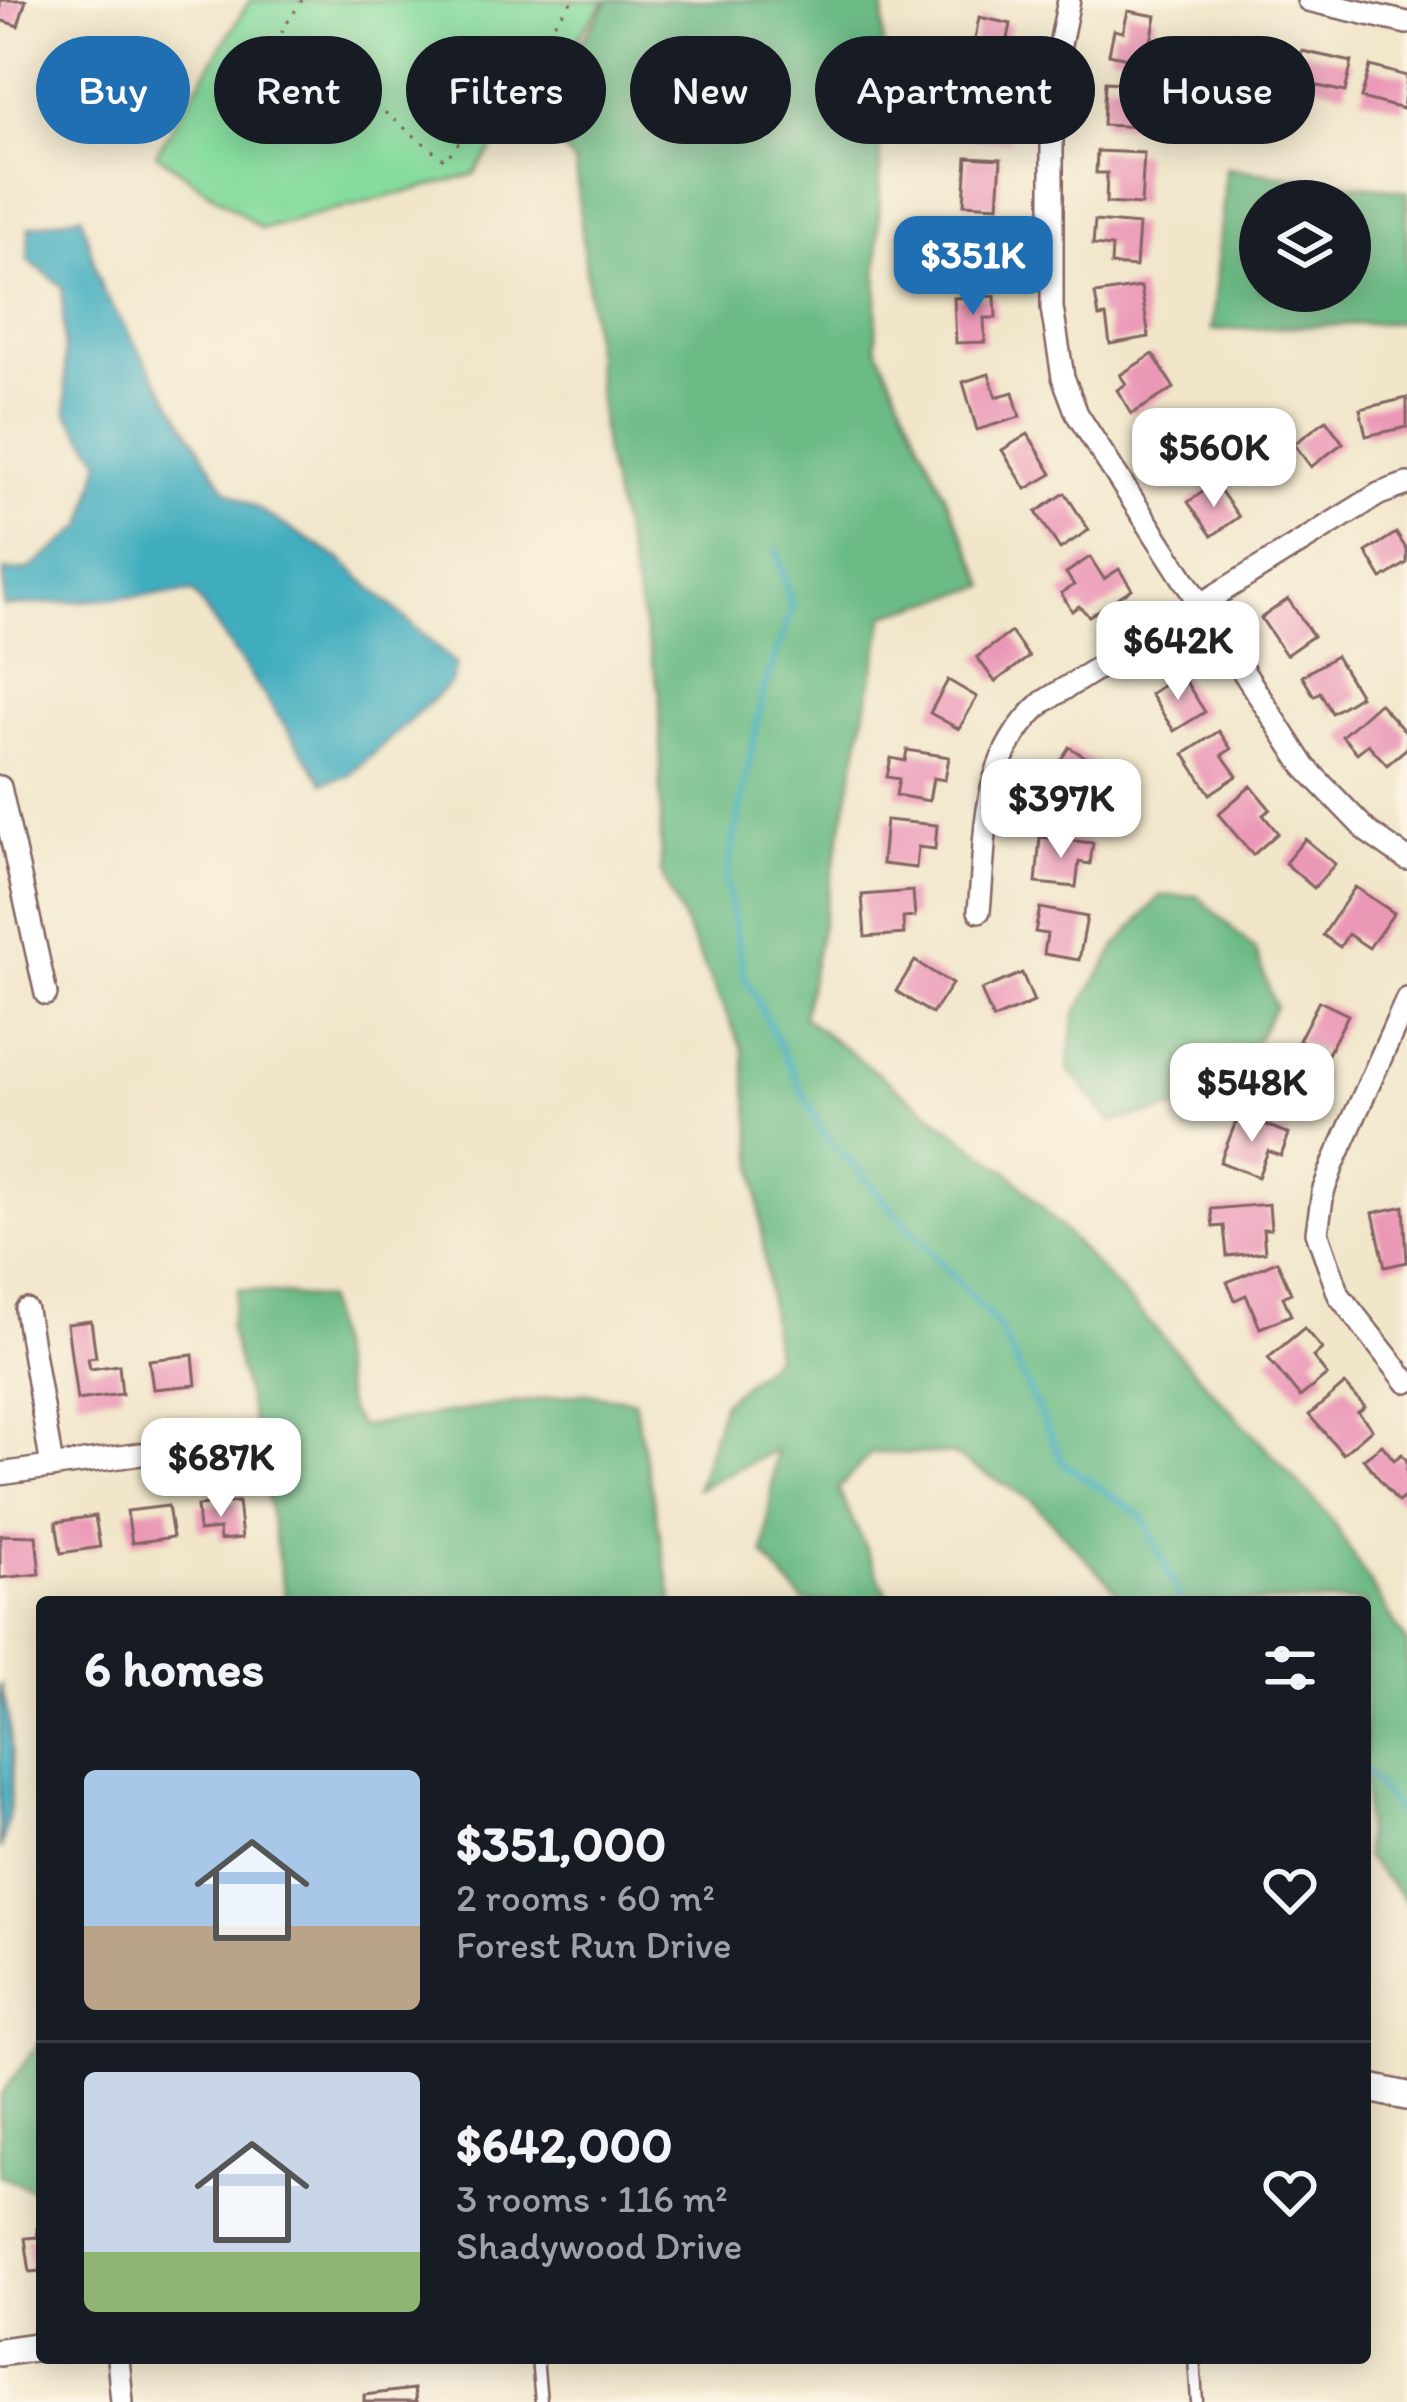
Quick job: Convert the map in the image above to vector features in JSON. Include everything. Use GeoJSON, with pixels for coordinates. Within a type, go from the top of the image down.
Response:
{"type":"FeatureCollection","features":[{"type":"Feature","properties":{"kind":"street"},"geometry":{"type":"LineString","coordinates":[[1069,0],[1052,84],[1054,338],[1077,414],[1305,767],[1367,832],[1407,860]]}},
{"type":"Feature","properties":{"kind":"street"},"geometry":{"type":"LineString","coordinates":[[1309,0],[1407,23]]}},
{"type":"Feature","properties":{"kind":"street"},"geometry":{"type":"LineString","coordinates":[[979,911],[997,763],[1019,723],[1042,702],[1379,494],[1407,484]]}},
{"type":"Feature","properties":{"kind":"street"},"geometry":{"type":"LineString","coordinates":[[0,787],[46,994]]}},
{"type":"Feature","properties":{"kind":"street"},"geometry":{"type":"LineString","coordinates":[[1407,999],[1334,1162],[1323,1192],[1317,1232],[1339,1295],[1407,1382]]}},
{"type":"Feature","properties":{"kind":"street"},"geometry":{"type":"LineString","coordinates":[[26,1310],[52,1467]]}},
{"type":"Feature","properties":{"kind":"street"},"geometry":{"type":"LineString","coordinates":[[0,1474],[240,1440]]}},
{"type":"Feature","properties":{"kind":"street"},"geometry":{"type":"LineString","coordinates":[[1371,2088],[1407,2096]]}},
{"type":"Feature","properties":{"kind":"street"},"geometry":{"type":"LineString","coordinates":[[0,2352],[36,2347]]}},
{"type":"Feature","properties":{"kind":"street"},"geometry":{"type":"LineString","coordinates":[[119,2364],[122,2402]]}},
{"type":"Feature","properties":{"kind":"lane"},"geometry":{"type":"LineString","coordinates":[[538,2364],[541,2402]]}},
{"type":"Feature","properties":{"kind":"lane"},"geometry":{"type":"LineString","coordinates":[[1194,2364],[1197,2402]]}},
{"type":"Feature","properties":{"kind":"path"},"geometry":{"type":"LineString","coordinates":[[302,0],[283,31],[445,160],[573,0]]}},
{"type":"Feature","properties":{"kind":"green space"},"geometry":{"type":"Polygon","coordinates":[[[250,0],[606,0],[579,36],[406,36],[406,144],[497,144],[473,175],[262,229],[156,154],[162,144],[190,144],[190,98],[214,59],[214,144],[382,144],[382,36],[228,36],[250,0]]]}},
{"type":"Feature","properties":{"kind":"green space"},"geometry":{"type":"Polygon","coordinates":[[[609,0],[884,0],[883,36],[815,36],[815,144],[881,144],[876,345],[987,586],[885,615],[803,1017],[1011,1174],[1329,1516],[1407,1644],[1407,1902],[1371,1863],[1371,1596],[1121,1596],[1031,1500],[951,1454],[871,1453],[838,1489],[888,1596],[799,1596],[764,1555],[776,1450],[697,1489],[723,1402],[775,1357],[743,1050],[661,873],[660,695],[605,457],[575,163],[558,144],[606,144],[606,36],[585,36],[609,0]]]}},
{"type":"Feature","properties":{"kind":"green space"},"geometry":{"type":"Polygon","coordinates":[[[1226,168],[1320,180],[1239,180],[1239,312],[1371,312],[1371,186],[1407,191],[1407,322],[1212,330],[1226,168]]]}},
{"type":"Feature","properties":{"kind":"green space"},"geometry":{"type":"Polygon","coordinates":[[[1160,896],[1198,896],[1256,951],[1275,1006],[1239,1071],[1192,1105],[1111,1122],[1068,1068],[1075,1015],[1117,946],[1160,896]]]}},
{"type":"Feature","properties":{"kind":"green space"},"geometry":{"type":"Polygon","coordinates":[[[238,1289],[325,1299],[348,1410],[360,1426],[583,1393],[634,1400],[672,1596],[285,1596],[258,1442],[229,1328],[238,1289]]]}},
{"type":"Feature","properties":{"kind":"green space"},"geometry":{"type":"Polygon","coordinates":[[[36,2047],[36,2189],[0,2176],[0,2096],[36,2047]]]}},
{"type":"Feature","properties":{"kind":"water"},"geometry":{"type":"Polygon","coordinates":[[[81,215],[102,290],[225,489],[340,559],[456,665],[451,683],[349,776],[324,783],[193,592],[4,607],[4,571],[29,570],[84,526],[101,460],[67,413],[62,286],[28,260],[29,227],[81,215]]]}},
{"type":"Feature","properties":{"kind":"water"},"geometry":{"type":"Polygon","coordinates":[[[0,1683],[12,1766],[0,1849],[0,1683]]]}},
{"type":"Feature","properties":{"kind":"building"},"geometry":{"type":"Polygon","coordinates":[[[0,0],[26,0],[18,26],[0,20],[0,0]]]}},
{"type":"Feature","properties":{"kind":"building"},"geometry":{"type":"Polygon","coordinates":[[[1128,11],[1156,16],[1152,36],[1119,36],[1119,56],[1109,54],[1114,30],[1123,32],[1128,11]]]}},
{"type":"Feature","properties":{"kind":"building"},"geometry":{"type":"Polygon","coordinates":[[[979,17],[1011,24],[1009,36],[976,36],[979,17]]]}},
{"type":"Feature","properties":{"kind":"building"},"geometry":{"type":"Polygon","coordinates":[[[1315,54],[1352,62],[1345,92],[1315,85],[1315,54]]]}},
{"type":"Feature","properties":{"kind":"building"},"geometry":{"type":"Polygon","coordinates":[[[1370,66],[1407,76],[1403,109],[1361,98],[1370,66]]]}},
{"type":"Feature","properties":{"kind":"building"},"geometry":{"type":"Polygon","coordinates":[[[1105,82],[1119,83],[1119,126],[1103,125],[1105,82]]]}},
{"type":"Feature","properties":{"kind":"building"},"geometry":{"type":"Polygon","coordinates":[[[1097,151],[1144,153],[1141,205],[1106,203],[1107,173],[1096,173],[1097,151]]]}},
{"type":"Feature","properties":{"kind":"building"},"geometry":{"type":"Polygon","coordinates":[[[967,157],[1001,159],[998,206],[964,204],[967,157]]]}},
{"type":"Feature","properties":{"kind":"building"},"geometry":{"type":"Polygon","coordinates":[[[1095,221],[1139,225],[1136,267],[1111,265],[1112,247],[1093,245],[1095,221]]]}},
{"type":"Feature","properties":{"kind":"building"},"geometry":{"type":"Polygon","coordinates":[[[960,230],[1002,231],[1001,257],[989,257],[989,274],[959,273],[960,230]]]}},
{"type":"Feature","properties":{"kind":"building"},"geometry":{"type":"Polygon","coordinates":[[[1141,287],[1149,337],[1110,344],[1106,316],[1099,317],[1095,294],[1141,287]]]}},
{"type":"Feature","properties":{"kind":"building"},"geometry":{"type":"Polygon","coordinates":[[[995,296],[996,318],[984,318],[985,342],[956,343],[954,298],[995,296]]]}},
{"type":"Feature","properties":{"kind":"building"},"geometry":{"type":"Polygon","coordinates":[[[1153,354],[1174,388],[1132,414],[1117,390],[1126,384],[1120,375],[1153,354]]]}},
{"type":"Feature","properties":{"kind":"building"},"geometry":{"type":"Polygon","coordinates":[[[989,374],[996,397],[1013,392],[1020,417],[977,430],[963,382],[989,374]]]}},
{"type":"Feature","properties":{"kind":"building"},"geometry":{"type":"Polygon","coordinates":[[[1407,398],[1407,427],[1366,436],[1360,409],[1407,398]]]}},
{"type":"Feature","properties":{"kind":"building"},"geometry":{"type":"Polygon","coordinates":[[[1180,417],[1207,457],[1174,479],[1158,456],[1168,449],[1156,432],[1180,417]]]}},
{"type":"Feature","properties":{"kind":"building"},"geometry":{"type":"Polygon","coordinates":[[[1326,420],[1343,443],[1311,467],[1294,444],[1326,420]]]}},
{"type":"Feature","properties":{"kind":"building"},"geometry":{"type":"Polygon","coordinates":[[[1028,434],[1052,474],[1026,489],[1002,450],[1028,434]]]}},
{"type":"Feature","properties":{"kind":"building"},"geometry":{"type":"Polygon","coordinates":[[[1215,483],[1239,517],[1212,536],[1188,502],[1215,483]]]}},
{"type":"Feature","properties":{"kind":"building"},"geometry":{"type":"Polygon","coordinates":[[[1065,493],[1089,530],[1060,549],[1036,512],[1065,493]]]}},
{"type":"Feature","properties":{"kind":"building"},"geometry":{"type":"Polygon","coordinates":[[[1396,533],[1407,550],[1407,563],[1382,579],[1366,552],[1396,533]]]}},
{"type":"Feature","properties":{"kind":"building"},"geometry":{"type":"Polygon","coordinates":[[[1090,557],[1104,579],[1119,569],[1132,589],[1089,616],[1079,606],[1072,611],[1061,593],[1074,585],[1066,573],[1090,557]]]}},
{"type":"Feature","properties":{"kind":"building"},"geometry":{"type":"Polygon","coordinates":[[[1288,599],[1313,636],[1286,655],[1261,618],[1288,599]]]}},
{"type":"Feature","properties":{"kind":"building"},"geometry":{"type":"Polygon","coordinates":[[[1011,632],[1029,657],[995,682],[977,657],[1011,632]]]}},
{"type":"Feature","properties":{"kind":"building"},"geometry":{"type":"Polygon","coordinates":[[[1336,656],[1360,696],[1332,713],[1320,692],[1314,696],[1302,676],[1336,656]]]}},
{"type":"Feature","properties":{"kind":"building"},"geometry":{"type":"Polygon","coordinates":[[[1181,674],[1205,712],[1174,731],[1150,694],[1181,674]]]}},
{"type":"Feature","properties":{"kind":"building"},"geometry":{"type":"Polygon","coordinates":[[[948,680],[977,697],[959,729],[930,713],[948,680]]]}},
{"type":"Feature","properties":{"kind":"building"},"geometry":{"type":"Polygon","coordinates":[[[1379,703],[1407,734],[1407,748],[1387,765],[1368,744],[1357,753],[1342,736],[1379,703]]]}},
{"type":"Feature","properties":{"kind":"building"},"geometry":{"type":"Polygon","coordinates":[[[1219,731],[1231,749],[1222,755],[1237,776],[1210,794],[1184,754],[1219,731]]]}},
{"type":"Feature","properties":{"kind":"building"},"geometry":{"type":"Polygon","coordinates":[[[1069,747],[1098,765],[1070,812],[1046,798],[1060,775],[1054,771],[1069,747]]]}},
{"type":"Feature","properties":{"kind":"building"},"geometry":{"type":"Polygon","coordinates":[[[907,750],[949,757],[945,780],[933,778],[929,801],[896,795],[899,779],[887,777],[891,758],[905,761],[907,750]]]}},
{"type":"Feature","properties":{"kind":"building"},"geometry":{"type":"Polygon","coordinates":[[[1251,786],[1270,809],[1263,815],[1278,833],[1253,855],[1218,814],[1251,786]]]}},
{"type":"Feature","properties":{"kind":"building"},"geometry":{"type":"Polygon","coordinates":[[[886,820],[937,825],[935,849],[918,847],[916,868],[882,864],[886,820]]]}},
{"type":"Feature","properties":{"kind":"building"},"geometry":{"type":"Polygon","coordinates":[[[1040,837],[1093,843],[1090,864],[1079,862],[1076,887],[1036,883],[1040,837]]]}},
{"type":"Feature","properties":{"kind":"building"},"geometry":{"type":"Polygon","coordinates":[[[1305,839],[1335,864],[1314,888],[1285,863],[1305,839]]]}},
{"type":"Feature","properties":{"kind":"building"},"geometry":{"type":"Polygon","coordinates":[[[1355,887],[1394,913],[1369,948],[1348,934],[1340,947],[1323,935],[1355,887]]]}},
{"type":"Feature","properties":{"kind":"building"},"geometry":{"type":"Polygon","coordinates":[[[913,891],[915,917],[903,918],[904,934],[865,937],[862,895],[913,891]]]}},
{"type":"Feature","properties":{"kind":"building"},"geometry":{"type":"Polygon","coordinates":[[[1040,908],[1087,917],[1079,960],[1044,954],[1047,934],[1035,932],[1040,908]]]}},
{"type":"Feature","properties":{"kind":"building"},"geometry":{"type":"Polygon","coordinates":[[[915,961],[952,984],[932,1014],[896,991],[915,961]]]}},
{"type":"Feature","properties":{"kind":"building"},"geometry":{"type":"Polygon","coordinates":[[[1022,973],[1034,1002],[993,1019],[981,990],[1022,973]]]}},
{"type":"Feature","properties":{"kind":"building"},"geometry":{"type":"Polygon","coordinates":[[[1319,1001],[1348,1015],[1328,1054],[1299,1040],[1319,1001]]]}},
{"type":"Feature","properties":{"kind":"building"},"geometry":{"type":"Polygon","coordinates":[[[1281,1056],[1324,1077],[1313,1098],[1305,1094],[1295,1114],[1260,1096],[1281,1056]]]}},
{"type":"Feature","properties":{"kind":"building"},"geometry":{"type":"Polygon","coordinates":[[[1239,1114],[1289,1134],[1281,1156],[1268,1151],[1258,1177],[1220,1162],[1239,1114]]]}},
{"type":"Feature","properties":{"kind":"building"},"geometry":{"type":"Polygon","coordinates":[[[1269,1204],[1271,1229],[1263,1229],[1265,1252],[1227,1256],[1224,1226],[1213,1227],[1211,1209],[1269,1204]]]}},
{"type":"Feature","properties":{"kind":"building"},"geometry":{"type":"Polygon","coordinates":[[[1404,1206],[1407,1262],[1385,1267],[1373,1213],[1404,1206]]]}},
{"type":"Feature","properties":{"kind":"building"},"geometry":{"type":"Polygon","coordinates":[[[1277,1261],[1291,1293],[1283,1297],[1291,1315],[1260,1328],[1246,1295],[1235,1300],[1227,1282],[1277,1261]]]}},
{"type":"Feature","properties":{"kind":"building"},"geometry":{"type":"Polygon","coordinates":[[[91,1321],[96,1357],[88,1358],[90,1369],[119,1365],[122,1394],[77,1400],[67,1324],[91,1321]]]}},
{"type":"Feature","properties":{"kind":"building"},"geometry":{"type":"Polygon","coordinates":[[[1304,1328],[1322,1349],[1313,1357],[1327,1375],[1300,1397],[1268,1358],[1304,1328]]]}},
{"type":"Feature","properties":{"kind":"building"},"geometry":{"type":"Polygon","coordinates":[[[193,1355],[196,1385],[153,1389],[149,1360],[193,1355]]]}},
{"type":"Feature","properties":{"kind":"building"},"geometry":{"type":"Polygon","coordinates":[[[1345,1384],[1365,1407],[1358,1412],[1372,1429],[1343,1454],[1309,1415],[1345,1384]]]}},
{"type":"Feature","properties":{"kind":"building"},"geometry":{"type":"Polygon","coordinates":[[[1382,1445],[1394,1460],[1402,1454],[1407,1461],[1407,1495],[1398,1502],[1363,1459],[1382,1445]]]}},
{"type":"Feature","properties":{"kind":"building"},"geometry":{"type":"Polygon","coordinates":[[[238,1502],[242,1538],[220,1540],[219,1529],[199,1531],[197,1506],[238,1502]]]}},
{"type":"Feature","properties":{"kind":"building"},"geometry":{"type":"Polygon","coordinates":[[[168,1506],[173,1537],[132,1543],[127,1511],[168,1506]]]}},
{"type":"Feature","properties":{"kind":"building"},"geometry":{"type":"Polygon","coordinates":[[[95,1516],[100,1547],[61,1553],[56,1522],[95,1516]]]}},
{"type":"Feature","properties":{"kind":"building"},"geometry":{"type":"Polygon","coordinates":[[[0,1535],[36,1536],[40,1574],[0,1578],[0,1535]]]}},
{"type":"Feature","properties":{"kind":"building"},"geometry":{"type":"Polygon","coordinates":[[[36,2237],[36,2272],[30,2272],[25,2238],[36,2237]]]}},
{"type":"Feature","properties":{"kind":"building"},"geometry":{"type":"Polygon","coordinates":[[[414,2389],[416,2402],[364,2402],[364,2395],[414,2389]]]}},
{"type":"Feature","properties":{"kind":"waterway"},"geometry":{"type":"LineString","coordinates":[[777,549],[792,609],[764,689],[726,880],[744,974],[822,1131],[999,1327],[1063,1463],[1142,1516],[1179,1596]]}},
{"type":"Feature","properties":{"kind":"waterway"},"geometry":{"type":"LineString","coordinates":[[1371,1778],[1407,1823]]}}]}
